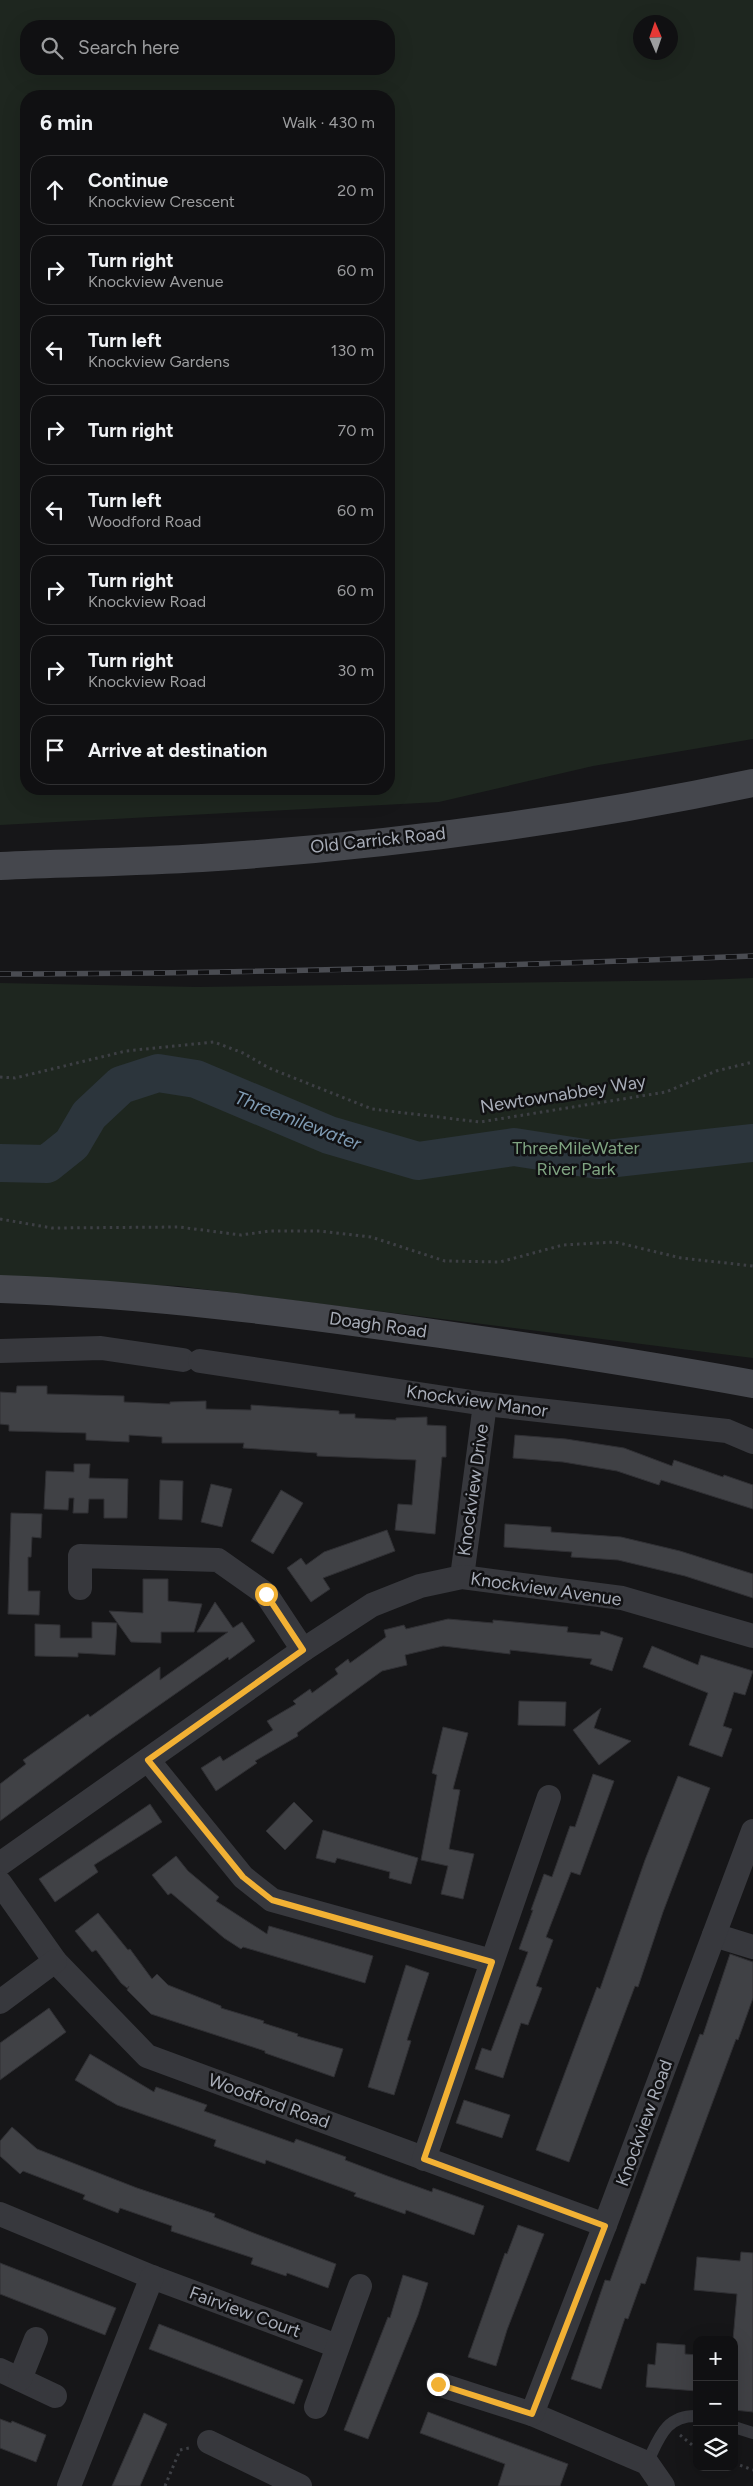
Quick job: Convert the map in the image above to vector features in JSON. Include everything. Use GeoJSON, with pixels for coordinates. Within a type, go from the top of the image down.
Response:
{"type":"FeatureCollection","features":[{"type":"Feature","properties":{"kind":"main road","name":"Old Carrick Road"},"geometry":{"type":"LineString","coordinates":[[0,866],[203,858],[368,843],[569,817],[753,783]]}},
{"type":"Feature","properties":{"kind":"main road","name":"Doagh Road"},"geometry":{"type":"LineString","coordinates":[[0,1289],[86,1292],[313,1316],[626,1361],[753,1384]]}},
{"type":"Feature","properties":{"kind":"street","name":"Knockview Manor"},"geometry":{"type":"LineString","coordinates":[[0,1351],[101,1348],[485,1404],[727,1431],[753,1442]]}},
{"type":"Feature","properties":{"kind":"street","name":"Knockview Drive"},"geometry":{"type":"LineString","coordinates":[[462,1577],[485,1404]]}},
{"type":"Feature","properties":{"kind":"street"},"geometry":{"type":"LineString","coordinates":[[80,1588],[80,1556],[218,1560],[266,1594],[303,1650]]}},
{"type":"Feature","properties":{"kind":"street","name":"Knockview Avenue"},"geometry":{"type":"LineString","coordinates":[[0,1864],[303,1650],[372,1605],[420,1586],[462,1577],[622,1598],[753,1636]]}},
{"type":"Feature","properties":{"kind":"street"},"geometry":{"type":"LineString","coordinates":[[148,1760],[243,1877],[272,1900],[492,1962]]}},
{"type":"Feature","properties":{"kind":"street"},"geometry":{"type":"LineString","coordinates":[[424,2159],[549,1797]]}},
{"type":"Feature","properties":{"kind":"street","name":"Knockview Road"},"geometry":{"type":"LineString","coordinates":[[532,2414],[605,2226],[753,1831]]}},
{"type":"Feature","properties":{"kind":"street","name":"Woodford Road"},"geometry":{"type":"LineString","coordinates":[[0,1883],[55,1961],[147,2056],[605,2226]]}},
{"type":"Feature","properties":{"kind":"street"},"geometry":{"type":"LineString","coordinates":[[714,1935],[753,1948]]}},
{"type":"Feature","properties":{"kind":"street"},"geometry":{"type":"LineString","coordinates":[[0,2002],[55,1961]]}},
{"type":"Feature","properties":{"kind":"street","name":"Fairview Court"},"geometry":{"type":"LineString","coordinates":[[0,2214],[152,2277],[338,2346]]}},
{"type":"Feature","properties":{"kind":"street"},"geometry":{"type":"LineString","coordinates":[[69,2486],[152,2277]]}},
{"type":"Feature","properties":{"kind":"street"},"geometry":{"type":"LineString","coordinates":[[316,2407],[360,2286]]}},
{"type":"Feature","properties":{"kind":"street"},"geometry":{"type":"LineString","coordinates":[[36,2339],[10,2374],[55,2396]]}},
{"type":"Feature","properties":{"kind":"street"},"geometry":{"type":"LineString","coordinates":[[438,2384],[532,2414],[647,2463],[663,2486]]}},
{"type":"Feature","properties":{"kind":"street"},"geometry":{"type":"LineString","coordinates":[[209,2442],[300,2486]]}},
{"type":"Feature","properties":{"kind":"lane"},"geometry":{"type":"LineString","coordinates":[[647,2463],[668,2425],[682,2416],[693,2416]]}},
{"type":"Feature","properties":{"kind":"lane"},"geometry":{"type":"LineString","coordinates":[[738,2428],[753,2433]]}},
{"type":"Feature","properties":{"kind":"path","name":"Newtownabbey Way"},"geometry":{"type":"LineString","coordinates":[[0,1077],[15,1078],[126,1051],[214,1042],[244,1053],[269,1068],[372,1109],[480,1122],[666,1092],[716,1071],[753,1062]]}},
{"type":"Feature","properties":{"kind":"path"},"geometry":{"type":"LineString","coordinates":[[0,1219],[52,1228],[121,1226],[179,1228],[240,1235],[270,1230],[320,1230],[371,1237],[445,1261],[500,1262],[563,1245],[615,1242],[681,1258],[753,1266]]}},
{"type":"Feature","properties":{"kind":"path"},"geometry":{"type":"LineString","coordinates":[[165,2486],[180,2450],[209,2442]]}},
{"type":"Feature","properties":{"kind":"path"},"geometry":{"type":"LineString","coordinates":[[738,2464],[753,2470]]}},
{"type":"Feature","properties":{"kind":"green space"},"geometry":{"type":"Polygon","coordinates":[[[0,0],[753,0],[753,739],[593,766],[439,802],[0,825],[0,0]]]}},
{"type":"Feature","properties":{"kind":"green space","name":"ThreeMileWater River Park"},"geometry":{"type":"Polygon","coordinates":[[[753,978],[753,1358],[178,1286],[0,1280],[0,983],[197,987],[753,978]]]}},
{"type":"Feature","properties":{"kind":"building"},"geometry":{"type":"Polygon","coordinates":[[[17,1386],[47,1386],[47,1394],[124,1396],[124,1402],[170,1404],[170,1402],[206,1401],[206,1409],[251,1410],[251,1405],[339,1411],[339,1414],[355,1414],[355,1418],[396,1420],[396,1418],[427,1417],[427,1425],[446,1426],[446,1457],[442,1457],[435,1534],[395,1530],[398,1504],[412,1505],[416,1460],[317,1456],[317,1453],[243,1448],[244,1443],[162,1443],[162,1437],[129,1435],[129,1442],[86,1440],[86,1433],[9,1431],[9,1425],[0,1424],[0,1392],[16,1393],[17,1386]]]}},
{"type":"Feature","properties":{"kind":"building"},"geometry":{"type":"Polygon","coordinates":[[[515,1435],[566,1439],[624,1448],[672,1466],[674,1460],[723,1477],[724,1475],[753,1485],[753,1509],[661,1480],[659,1485],[617,1471],[563,1462],[513,1458],[515,1435]]]}},
{"type":"Feature","properties":{"kind":"building"},"geometry":{"type":"Polygon","coordinates":[[[74,1464],[90,1464],[89,1478],[128,1479],[127,1518],[104,1518],[104,1499],[89,1499],[88,1513],[73,1513],[74,1498],[69,1498],[68,1510],[44,1509],[46,1471],[74,1472],[74,1464]]]}},
{"type":"Feature","properties":{"kind":"building"},"geometry":{"type":"Polygon","coordinates":[[[160,1480],[183,1481],[182,1520],[159,1519],[160,1480]]]}},
{"type":"Feature","properties":{"kind":"building"},"geometry":{"type":"Polygon","coordinates":[[[211,1484],[232,1489],[222,1527],[201,1522],[211,1484]]]}},
{"type":"Feature","properties":{"kind":"building"},"geometry":{"type":"Polygon","coordinates":[[[281,1490],[303,1503],[273,1554],[251,1541],[281,1490]]]}},
{"type":"Feature","properties":{"kind":"building"},"geometry":{"type":"Polygon","coordinates":[[[11,1513],[42,1514],[41,1538],[32,1537],[31,1557],[28,1557],[28,1591],[40,1591],[39,1615],[8,1614],[11,1513]]]}},
{"type":"Feature","properties":{"kind":"building"},"geometry":{"type":"Polygon","coordinates":[[[505,1524],[551,1527],[551,1532],[621,1537],[680,1551],[753,1574],[753,1598],[685,1576],[618,1560],[571,1557],[572,1552],[504,1547],[505,1524]]]}},
{"type":"Feature","properties":{"kind":"building"},"geometry":{"type":"Polygon","coordinates":[[[387,1530],[395,1551],[323,1578],[330,1589],[311,1602],[287,1568],[301,1558],[306,1565],[324,1552],[387,1530]]]}},
{"type":"Feature","properties":{"kind":"building"},"geometry":{"type":"Polygon","coordinates":[[[143,1579],[168,1579],[168,1601],[202,1604],[194,1632],[161,1632],[161,1643],[131,1642],[109,1611],[143,1613],[143,1579]]]}},
{"type":"Feature","properties":{"kind":"building"},"geometry":{"type":"Polygon","coordinates":[[[215,1602],[233,1628],[242,1622],[255,1641],[229,1660],[228,1657],[108,1741],[0,1821],[0,1784],[26,1764],[23,1760],[88,1714],[90,1717],[160,1667],[160,1680],[228,1632],[197,1632],[215,1602]]]}},
{"type":"Feature","properties":{"kind":"building"},"geometry":{"type":"Polygon","coordinates":[[[448,1619],[493,1623],[493,1620],[568,1627],[567,1632],[600,1635],[601,1631],[623,1638],[612,1671],[590,1664],[592,1659],[510,1650],[510,1654],[443,1646],[405,1655],[407,1665],[382,1671],[297,1733],[298,1736],[255,1761],[257,1763],[216,1791],[201,1768],[220,1756],[223,1761],[273,1730],[267,1721],[296,1704],[293,1701],[310,1689],[312,1693],[338,1674],[335,1669],[348,1659],[350,1663],[386,1637],[384,1630],[404,1625],[406,1629],[448,1619]]]}},
{"type":"Feature","properties":{"kind":"building"},"geometry":{"type":"Polygon","coordinates":[[[92,1622],[117,1623],[115,1655],[78,1653],[78,1657],[35,1656],[35,1624],[60,1625],[60,1638],[92,1638],[92,1622]]]}},
{"type":"Feature","properties":{"kind":"building"},"geometry":{"type":"Polygon","coordinates":[[[652,1646],[698,1665],[701,1655],[753,1671],[745,1695],[734,1692],[723,1726],[732,1729],[722,1757],[689,1745],[708,1693],[643,1667],[652,1646]]]}},
{"type":"Feature","properties":{"kind":"building"},"geometry":{"type":"Polygon","coordinates":[[[519,1701],[566,1702],[565,1726],[518,1725],[519,1701]]]}},
{"type":"Feature","properties":{"kind":"building"},"geometry":{"type":"Polygon","coordinates":[[[601,1708],[594,1728],[631,1741],[599,1765],[573,1730],[601,1708]]]}},
{"type":"Feature","properties":{"kind":"building"},"geometry":{"type":"Polygon","coordinates":[[[443,1727],[468,1733],[453,1789],[460,1790],[449,1849],[474,1854],[463,1899],[441,1894],[448,1866],[421,1860],[437,1775],[432,1773],[443,1727]]]}},
{"type":"Feature","properties":{"kind":"building"},"geometry":{"type":"Polygon","coordinates":[[[593,1774],[614,1781],[580,1875],[571,1872],[546,1937],[553,1940],[536,1986],[542,1988],[528,2025],[521,2023],[503,2078],[475,2069],[482,2048],[491,2051],[528,1952],[519,1949],[544,1874],[552,1877],[570,1826],[575,1827],[593,1774]]]}},
{"type":"Feature","properties":{"kind":"building"},"geometry":{"type":"Polygon","coordinates":[[[678,1776],[710,1788],[663,1912],[638,1987],[635,1986],[569,2162],[536,2150],[597,1987],[600,1989],[645,1860],[678,1776]]]}},
{"type":"Feature","properties":{"kind":"building"},"geometry":{"type":"Polygon","coordinates":[[[294,1802],[313,1821],[285,1850],[266,1831],[294,1802]]]}},
{"type":"Feature","properties":{"kind":"building"},"geometry":{"type":"Polygon","coordinates":[[[150,1804],[162,1822],[94,1865],[98,1872],[55,1902],[39,1879],[150,1804]]]}},
{"type":"Feature","properties":{"kind":"building"},"geometry":{"type":"Polygon","coordinates":[[[323,1830],[418,1858],[411,1884],[389,1878],[390,1872],[337,1858],[335,1863],[316,1858],[323,1830]]]}},
{"type":"Feature","properties":{"kind":"building"},"geometry":{"type":"Polygon","coordinates":[[[176,1856],[188,1871],[219,1897],[216,1901],[267,1934],[269,1926],[373,1956],[365,1983],[243,1947],[241,1949],[224,1938],[171,1893],[168,1895],[152,1875],[176,1856]]]}},
{"type":"Feature","properties":{"kind":"building"},"geometry":{"type":"Polygon","coordinates":[[[98,1913],[128,1950],[130,1949],[152,1979],[157,1974],[168,1985],[221,2006],[221,2008],[264,2021],[263,2023],[298,2034],[297,2036],[343,2049],[334,2077],[265,2053],[265,2051],[151,2014],[127,1990],[129,1986],[127,1988],[121,1983],[96,1950],[92,1952],[75,1931],[98,1913]]]}},
{"type":"Feature","properties":{"kind":"building"},"geometry":{"type":"Polygon","coordinates":[[[730,1954],[753,1962],[753,1998],[738,2040],[736,2039],[645,2284],[641,2283],[628,2319],[625,2318],[601,2389],[571,2379],[605,2280],[610,2281],[700,2034],[703,2035],[730,1954]]]}},
{"type":"Feature","properties":{"kind":"building"},"geometry":{"type":"Polygon","coordinates":[[[406,1965],[429,1973],[407,2040],[411,2041],[394,2095],[368,2087],[406,1965]]]}},
{"type":"Feature","properties":{"kind":"building"},"geometry":{"type":"Polygon","coordinates":[[[49,2008],[66,2032],[0,2080],[0,2043],[49,2008]]]}},
{"type":"Feature","properties":{"kind":"building"},"geometry":{"type":"Polygon","coordinates":[[[90,2054],[154,2092],[156,2087],[207,2105],[204,2111],[294,2143],[296,2139],[346,2157],[345,2160],[432,2192],[433,2188],[484,2206],[474,2235],[406,2210],[405,2214],[354,2196],[356,2193],[266,2160],[265,2164],[214,2146],[216,2140],[117,2105],[75,2080],[90,2054]]]}},
{"type":"Feature","properties":{"kind":"building"},"geometry":{"type":"Polygon","coordinates":[[[464,2100],[510,2115],[502,2138],[456,2123],[464,2100]]]}},
{"type":"Feature","properties":{"kind":"building"},"geometry":{"type":"Polygon","coordinates":[[[12,2127],[37,2149],[137,2188],[215,2214],[214,2217],[336,2264],[328,2288],[287,2273],[286,2276],[251,2264],[253,2258],[171,2231],[172,2226],[120,2208],[118,2213],[83,2199],[85,2195],[23,2171],[20,2174],[0,2156],[0,2141],[12,2127]]]}},
{"type":"Feature","properties":{"kind":"building"},"geometry":{"type":"Polygon","coordinates":[[[518,2225],[544,2234],[507,2330],[496,2366],[468,2357],[505,2253],[507,2254],[518,2225]]]}},
{"type":"Feature","properties":{"kind":"building"},"geometry":{"type":"Polygon","coordinates":[[[741,2252],[753,2253],[753,2412],[738,2410],[738,2336],[733,2336],[737,2294],[694,2290],[697,2257],[740,2261],[741,2252]]]}},
{"type":"Feature","properties":{"kind":"building"},"geometry":{"type":"Polygon","coordinates":[[[0,2263],[116,2308],[105,2335],[0,2294],[0,2263]]]}},
{"type":"Feature","properties":{"kind":"building"},"geometry":{"type":"Polygon","coordinates":[[[403,2275],[428,2283],[418,2315],[368,2439],[344,2430],[388,2317],[390,2318],[403,2275]]]}},
{"type":"Feature","properties":{"kind":"building"},"geometry":{"type":"Polygon","coordinates":[[[159,2324],[303,2380],[294,2404],[149,2349],[159,2324]]]}},
{"type":"Feature","properties":{"kind":"building"},"geometry":{"type":"Polygon","coordinates":[[[657,2343],[685,2345],[685,2354],[693,2355],[693,2391],[646,2387],[648,2364],[655,2365],[657,2343]]]}},
{"type":"Feature","properties":{"kind":"building"},"geometry":{"type":"Polygon","coordinates":[[[428,2412],[568,2464],[560,2486],[498,2486],[505,2464],[420,2433],[428,2412]]]}},
{"type":"Feature","properties":{"kind":"building"},"geometry":{"type":"Polygon","coordinates":[[[144,2413],[167,2424],[140,2486],[112,2486],[144,2413]]]}},
{"type":"Feature","properties":{"kind":"building"},"geometry":{"type":"Polygon","coordinates":[[[0,2419],[11,2423],[12,2421],[46,2435],[36,2462],[0,2448],[0,2419]]]}},
{"type":"Feature","properties":{"kind":"waterway","name":"Threemilewater"},"geometry":{"type":"LineString","coordinates":[[0,1163],[47,1164],[72,1144],[89,1115],[121,1085],[158,1073],[196,1079],[329,1135],[418,1161],[514,1147],[598,1160],[753,1143]]}},
{"type":"Feature","properties":{"kind":"railway"},"geometry":{"type":"LineString","coordinates":[[0,974],[377,969],[753,956]]}},
{"type":"Feature","properties":{"kind":"route"},"geometry":{"type":"LineString","coordinates":[[266,1594],[303,1650],[148,1760],[243,1877],[272,1900],[492,1962],[424,2159],[605,2226],[532,2414],[438,2384]]}}]}
